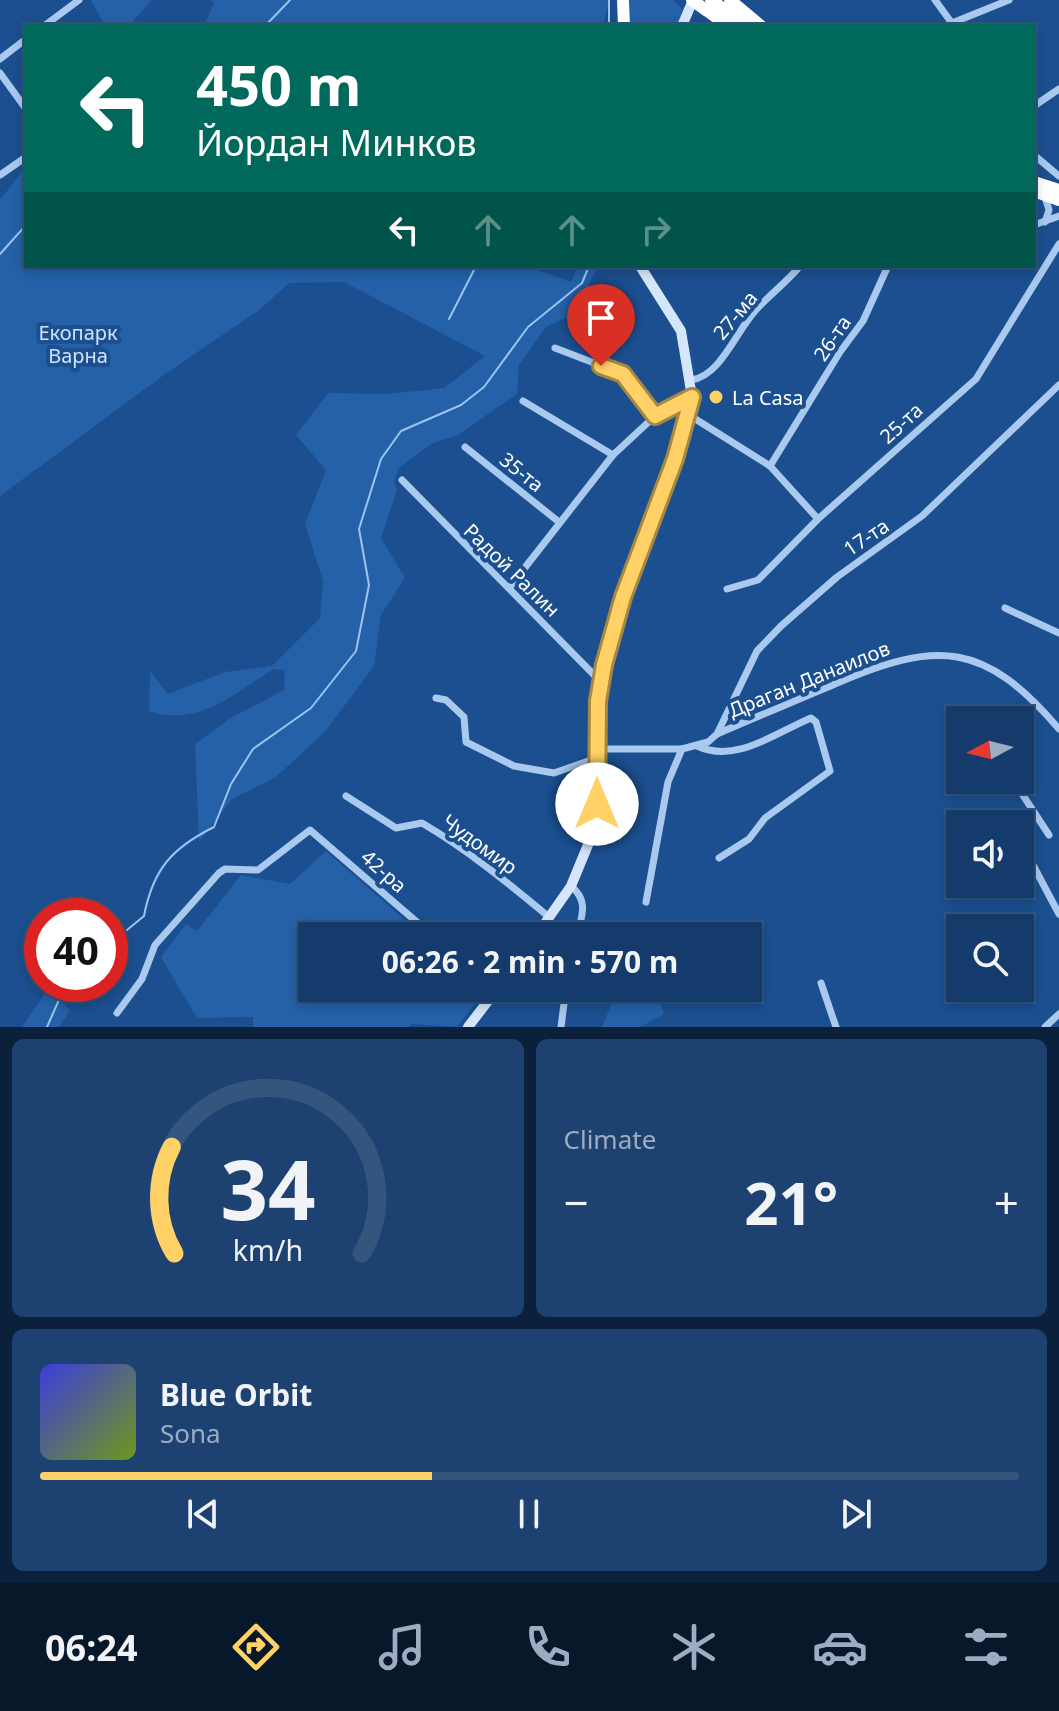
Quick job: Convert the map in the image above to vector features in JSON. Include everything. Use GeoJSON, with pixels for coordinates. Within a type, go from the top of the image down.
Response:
{"type":"FeatureCollection","features":[{"type":"Feature","properties":{"kind":"highway"},"geometry":{"type":"LineString","coordinates":[[692,0],[709,4],[744,24]]}},
{"type":"Feature","properties":{"kind":"highway"},"geometry":{"type":"LineString","coordinates":[[730,0],[759,24]]}},
{"type":"Feature","properties":{"kind":"highway"},"geometry":{"type":"LineString","coordinates":[[623,1],[624,24]]}},
{"type":"Feature","properties":{"kind":"highway"},"geometry":{"type":"LineString","coordinates":[[709,4],[726,24]]}},
{"type":"Feature","properties":{"kind":"highway"},"geometry":{"type":"LineString","coordinates":[[1036,183],[1059,190]]}},
{"type":"Feature","properties":{"kind":"highway"},"geometry":{"type":"LineString","coordinates":[[1039,193],[1059,200]]}},
{"type":"Feature","properties":{"kind":"street"},"geometry":{"type":"LineString","coordinates":[[47,24],[79,0]]}},
{"type":"Feature","properties":{"kind":"street"},"geometry":{"type":"LineString","coordinates":[[683,24],[692,0]]}},
{"type":"Feature","properties":{"kind":"street"},"geometry":{"type":"LineString","coordinates":[[935,0],[953,24],[1009,0]]}},
{"type":"Feature","properties":{"kind":"street"},"geometry":{"type":"LineString","coordinates":[[0,59],[24,41]]}},
{"type":"Feature","properties":{"kind":"street"},"geometry":{"type":"LineString","coordinates":[[0,73],[24,106]]}},
{"type":"Feature","properties":{"kind":"street"},"geometry":{"type":"LineString","coordinates":[[1036,105],[1059,89]]}},
{"type":"Feature","properties":{"kind":"street"},"geometry":{"type":"LineString","coordinates":[[1036,157],[1059,176]]}},
{"type":"Feature","properties":{"kind":"street"},"geometry":{"type":"LineString","coordinates":[[0,175],[24,158]]}},
{"type":"Feature","properties":{"kind":"street"},"geometry":{"type":"LineString","coordinates":[[1039,193],[1049,210],[1045,222]]}},
{"type":"Feature","properties":{"kind":"street"},"geometry":{"type":"LineString","coordinates":[[1036,224],[1059,216]]}},
{"type":"Feature","properties":{"kind":"street","name":"25-та"},"geometry":{"type":"LineString","coordinates":[[727,589],[758,580],[818,519],[976,379],[1059,244]]}},
{"type":"Feature","properties":{"kind":"street"},"geometry":{"type":"LineString","coordinates":[[546,922],[571,886],[594,826],[601,682],[623,597],[689,415],[692,397],[681,331],[641,268]]}},
{"type":"Feature","properties":{"kind":"street","name":"27-ма"},"geometry":{"type":"LineString","coordinates":[[691,380],[700,379],[716,363],[753,313],[787,283],[798,268]]}},
{"type":"Feature","properties":{"kind":"street","name":"26-та"},"geometry":{"type":"LineString","coordinates":[[770,466],[840,352],[863,321],[887,268]]}},
{"type":"Feature","properties":{"kind":"street"},"geometry":{"type":"LineString","coordinates":[[555,348],[623,374],[655,416]]}},
{"type":"Feature","properties":{"kind":"street","name":"17-та"},"geometry":{"type":"LineString","coordinates":[[717,734],[757,651],[781,626],[837,577],[922,516],[1059,385]]}},
{"type":"Feature","properties":{"kind":"street"},"geometry":{"type":"LineString","coordinates":[[509,588],[613,455],[655,416],[692,397]]}},
{"type":"Feature","properties":{"kind":"street"},"geometry":{"type":"LineString","coordinates":[[523,401],[613,455]]}},
{"type":"Feature","properties":{"kind":"street"},"geometry":{"type":"LineString","coordinates":[[689,415],[770,466],[818,519]]}},
{"type":"Feature","properties":{"kind":"street","name":"35-та"},"geometry":{"type":"LineString","coordinates":[[465,447],[559,522]]}},
{"type":"Feature","properties":{"kind":"street","name":"Радой Ралин"},"geometry":{"type":"LineString","coordinates":[[402,480],[601,682]]}},
{"type":"Feature","properties":{"kind":"street"},"geometry":{"type":"LineString","coordinates":[[1005,608],[1059,633]]}},
{"type":"Feature","properties":{"kind":"street","name":"Драган Данаилов"},"geometry":{"type":"LineString","coordinates":[[436,698],[446,700],[464,717],[466,742],[514,766],[554,773],[597,754],[697,746],[717,734],[881,664],[931,654],[968,659],[1002,673],[1033,699],[1059,729]]}},
{"type":"Feature","properties":{"kind":"street"},"geometry":{"type":"LineString","coordinates":[[697,746],[711,753],[727,752],[757,744],[813,719],[830,771],[765,818],[749,839],[719,858]]}},
{"type":"Feature","properties":{"kind":"street"},"geometry":{"type":"LineString","coordinates":[[646,902],[668,782],[682,749]]}},
{"type":"Feature","properties":{"kind":"street"},"geometry":{"type":"LineString","coordinates":[[1022,794],[1049,835]]}},
{"type":"Feature","properties":{"kind":"street","name":"Чудомир"},"geometry":{"type":"LineString","coordinates":[[346,796],[389,825],[402,828],[422,823],[445,836],[484,863],[549,917]]}},
{"type":"Feature","properties":{"kind":"street","name":"42-ра"},"geometry":{"type":"LineString","coordinates":[[117,1013],[142,979],[155,945],[219,873],[225,869],[258,870],[306,831],[314,830],[417,922]]}},
{"type":"Feature","properties":{"kind":"street"},"geometry":{"type":"LineString","coordinates":[[1034,867],[1059,914]]}},
{"type":"Feature","properties":{"kind":"street"},"geometry":{"type":"LineString","coordinates":[[571,886],[583,898],[580,922]]}},
{"type":"Feature","properties":{"kind":"street"},"geometry":{"type":"LineString","coordinates":[[821,983],[836,1027]]}},
{"type":"Feature","properties":{"kind":"street"},"geometry":{"type":"LineString","coordinates":[[468,1027],[486,1002]]}},
{"type":"Feature","properties":{"kind":"street"},"geometry":{"type":"LineString","coordinates":[[561,1027],[564,1002]]}},
{"type":"Feature","properties":{"kind":"street"},"geometry":{"type":"LineString","coordinates":[[1045,1027],[1059,1014]]}},
{"type":"Feature","properties":{"kind":"green space"},"geometry":{"type":"Polygon","coordinates":[[[91,0],[151,0],[131,24],[104,24],[91,0]]]}},
{"type":"Feature","properties":{"kind":"green space"},"geometry":{"type":"Polygon","coordinates":[[[211,0],[609,0],[603,24],[205,24],[214,3],[211,0]]]}},
{"type":"Feature","properties":{"kind":"green space"},"geometry":{"type":"Polygon","coordinates":[[[630,0],[673,0],[683,10],[678,24],[629,24],[630,0]]]}},
{"type":"Feature","properties":{"kind":"green space","name":"Екопарк Варна"},"geometry":{"type":"Polygon","coordinates":[[[24,169],[24,268],[532,268],[571,282],[577,268],[597,268],[574,314],[546,327],[519,365],[517,394],[458,435],[431,444],[399,468],[394,481],[397,490],[381,538],[405,578],[381,615],[374,666],[325,732],[276,777],[232,799],[199,842],[195,744],[229,719],[284,690],[285,670],[273,669],[214,706],[183,715],[149,711],[150,671],[168,694],[225,672],[272,666],[320,618],[323,581],[305,524],[326,470],[296,435],[328,393],[387,394],[444,388],[485,356],[344,282],[289,283],[258,311],[168,372],[0,496],[0,200],[24,169]]]}},
{"type":"Feature","properties":{"kind":"green space"},"geometry":{"type":"Polygon","coordinates":[[[326,851],[407,922],[298,922],[298,1002],[476,1002],[457,1027],[411,1024],[410,1027],[253,1027],[253,1017],[197,1018],[161,957],[186,924],[197,931],[241,875],[290,884],[326,851]]]}},
{"type":"Feature","properties":{"kind":"green space"},"geometry":{"type":"Polygon","coordinates":[[[39,1002],[62,1002],[70,1010],[59,1027],[22,1027],[39,1002]]]}},
{"type":"Feature","properties":{"kind":"green space"},"geometry":{"type":"Polygon","coordinates":[[[612,1002],[660,1002],[664,1014],[640,1027],[602,1027],[612,1002]]]}},
{"type":"Feature","properties":{"kind":"waterway"},"geometry":{"type":"LineString","coordinates":[[267,24],[290,0]]}},
{"type":"Feature","properties":{"kind":"waterway"},"geometry":{"type":"LineString","coordinates":[[609,0],[609,24]]}},
{"type":"Feature","properties":{"kind":"waterway"},"geometry":{"type":"LineString","coordinates":[[0,254],[24,227]]}},
{"type":"Feature","properties":{"kind":"waterway"},"geometry":{"type":"LineString","coordinates":[[449,319],[475,268]]}},
{"type":"Feature","properties":{"kind":"waterway"},"geometry":{"type":"LineString","coordinates":[[128,929],[144,916],[153,885],[167,862],[187,843],[214,827],[231,784],[253,749],[311,708],[356,651],[369,585],[359,529],[381,459],[401,431],[461,405],[484,387],[528,327],[582,283],[588,268]]}},
{"type":"Feature","properties":{"kind":"waterway"},"geometry":{"type":"LineString","coordinates":[[47,1027],[58,1002]]}},
{"type":"Feature","properties":{"kind":"place","name":"La Casa"},"geometry":{"type":"Point","coordinates":[716,397]}},
{"type":"Feature","properties":{"kind":"route"},"geometry":{"type":"LineString","coordinates":[[597,804],[598,701],[604,665],[615,621],[675,459],[692,397],[655,416],[623,374],[601,366]]}}]}
